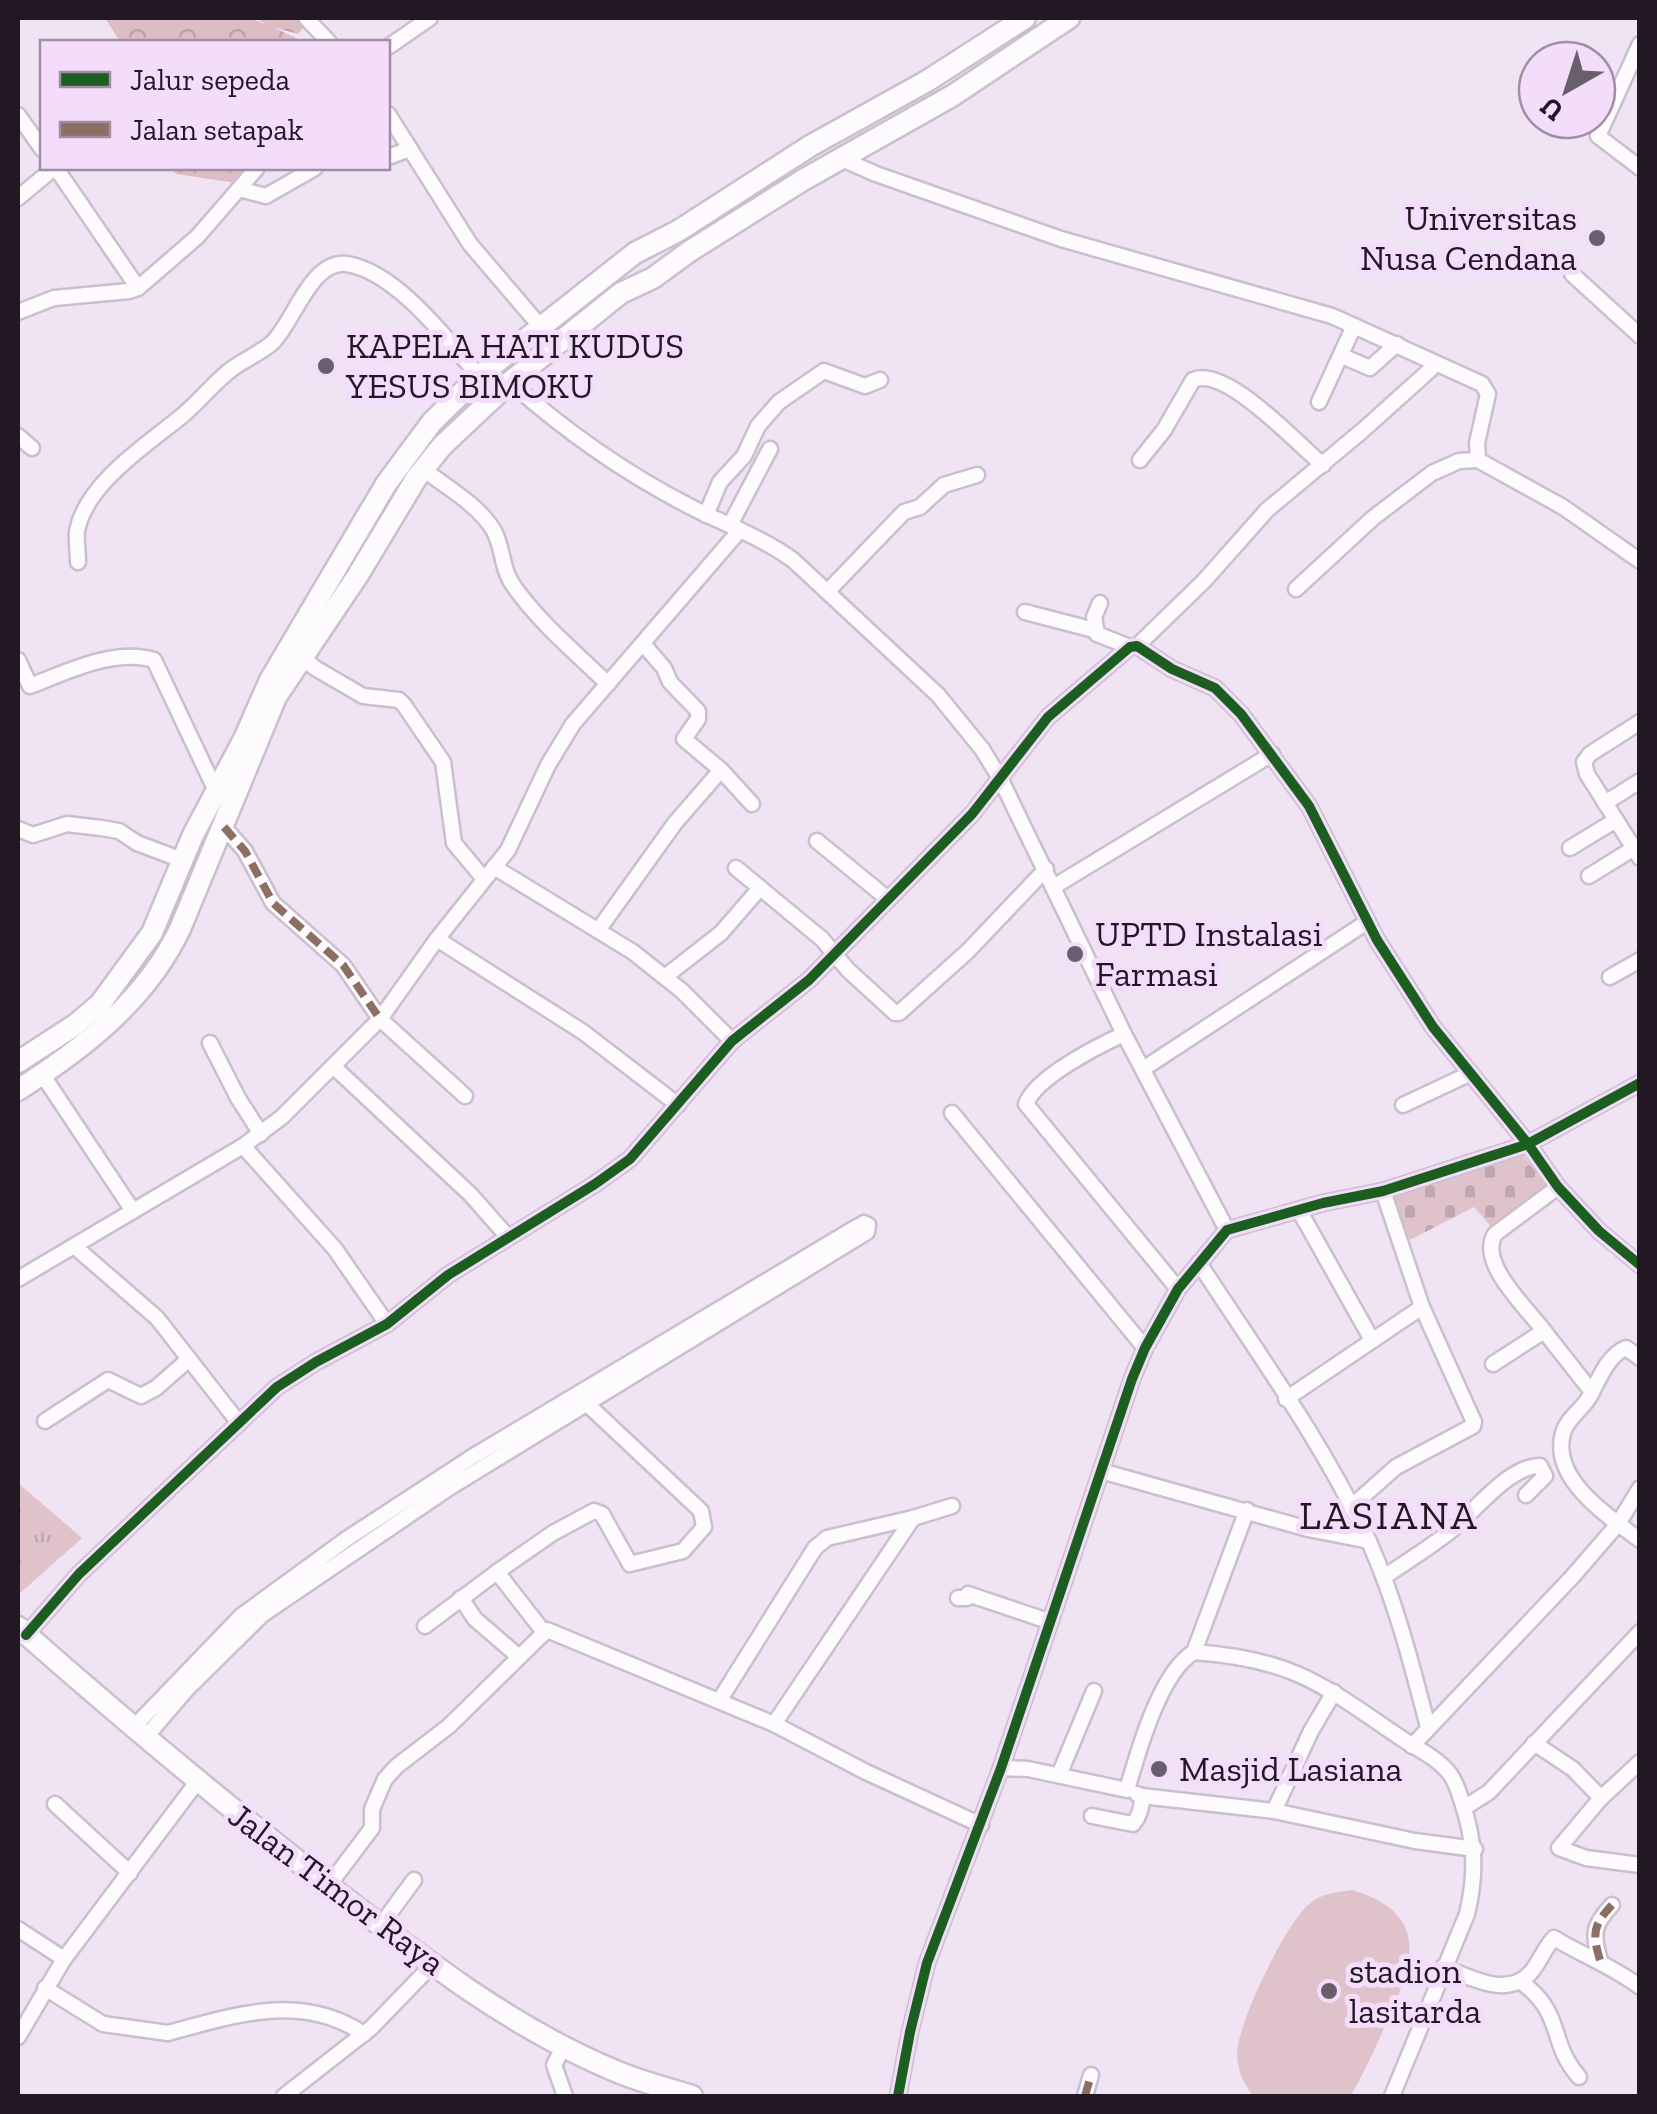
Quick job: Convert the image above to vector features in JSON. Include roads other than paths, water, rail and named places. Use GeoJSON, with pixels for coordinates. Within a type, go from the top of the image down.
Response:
{"type":"FeatureCollection","features":[{"type":"Feature","properties":{"kind":"highway"},"geometry":{"type":"LineString","coordinates":[[18,1062],[89,1014],[134,959],[162,915],[182,860],[270,680],[370,510],[432,422],[479,376],[635,253],[927,81],[1024,18]]}},
{"type":"Feature","properties":{"kind":"highway"},"geometry":{"type":"LineString","coordinates":[[18,1090],[106,1028],[174,942],[272,706],[423,469],[454,435],[510,382],[622,292],[653,278],[793,186],[952,96],[1069,18]]}},
{"type":"Feature","properties":{"kind":"highway"},"geometry":{"type":"LineString","coordinates":[[781,164],[793,186]]}},
{"type":"Feature","properties":{"kind":"highway"},"geometry":{"type":"LineString","coordinates":[[370,510],[390,520]]}},
{"type":"Feature","properties":{"kind":"highway"},"geometry":{"type":"LineString","coordinates":[[211,798],[226,822]]}},
{"type":"Feature","properties":{"kind":"highway"},"geometry":{"type":"LineString","coordinates":[[134,959],[152,973]]}},
{"type":"Feature","properties":{"kind":"highway","name":"Jalan Timor Raya"},"geometry":{"type":"LineString","coordinates":[[22,1631],[197,1782],[433,1964],[564,2046],[615,2072],[692,2096]]}},
{"type":"Feature","properties":{"kind":"street"},"geometry":{"type":"LineString","coordinates":[[306,18],[328,40]]}},
{"type":"Feature","properties":{"kind":"street"},"geometry":{"type":"LineString","coordinates":[[390,46],[430,18]]}},
{"type":"Feature","properties":{"kind":"street"},"geometry":{"type":"LineString","coordinates":[[1640,44],[1598,136],[1640,168]]}},
{"type":"Feature","properties":{"kind":"street"},"geometry":{"type":"LineString","coordinates":[[18,115],[40,146]]}},
{"type":"Feature","properties":{"kind":"street"},"geometry":{"type":"LineString","coordinates":[[390,117],[470,244],[540,326]]}},
{"type":"Feature","properties":{"kind":"street"},"geometry":{"type":"LineString","coordinates":[[390,156],[410,150]]}},
{"type":"Feature","properties":{"kind":"street"},"geometry":{"type":"LineString","coordinates":[[842,159],[1045,234],[1295,304],[1397,344],[1487,389],[1476,444],[1478,460]]}},
{"type":"Feature","properties":{"kind":"street"},"geometry":{"type":"LineString","coordinates":[[18,198],[53,170]]}},
{"type":"Feature","properties":{"kind":"street"},"geometry":{"type":"LineString","coordinates":[[56,170],[138,288]]}},
{"type":"Feature","properties":{"kind":"street"},"geometry":{"type":"LineString","coordinates":[[18,312],[54,298],[138,288],[177,256],[255,170]]}},
{"type":"Feature","properties":{"kind":"street"},"geometry":{"type":"LineString","coordinates":[[238,189],[266,196],[312,170]]}},
{"type":"Feature","properties":{"kind":"street"},"geometry":{"type":"LineString","coordinates":[[78,562],[77,532],[86,509],[116,469],[185,414],[231,369],[269,345],[324,270],[348,264],[394,288],[414,303],[479,376]]}},
{"type":"Feature","properties":{"kind":"street"},"geometry":{"type":"LineString","coordinates":[[1572,274],[1640,336]]}},
{"type":"Feature","properties":{"kind":"street"},"geometry":{"type":"LineString","coordinates":[[1318,402],[1354,326]]}},
{"type":"Feature","properties":{"kind":"street"},"geometry":{"type":"LineString","coordinates":[[1342,356],[1370,368],[1397,344]]}},
{"type":"Feature","properties":{"kind":"street"},"geometry":{"type":"LineString","coordinates":[[22,1631],[277,1387],[388,1324],[448,1275],[621,1167],[732,1041],[809,980],[1002,780],[1048,717],[1133,647],[1204,580],[1267,510],[1323,465],[1431,368],[1433,362]]}},
{"type":"Feature","properties":{"kind":"street"},"geometry":{"type":"LineString","coordinates":[[706,514],[720,482],[744,456],[754,432],[779,402],[824,371],[865,386],[880,380]]}},
{"type":"Feature","properties":{"kind":"street"},"geometry":{"type":"LineString","coordinates":[[1140,460],[1164,430],[1193,380],[1200,376],[1217,380],[1237,392],[1323,465]]}},
{"type":"Feature","properties":{"kind":"street"},"geometry":{"type":"LineString","coordinates":[[510,382],[569,432],[706,514],[775,546],[938,694],[1002,780],[1124,1034],[1227,1230]]}},
{"type":"Feature","properties":{"kind":"street"},"geometry":{"type":"LineString","coordinates":[[18,436],[32,448]]}},
{"type":"Feature","properties":{"kind":"street"},"geometry":{"type":"LineString","coordinates":[[18,1279],[260,1134],[380,1020],[522,827],[564,738],[644,645],[735,527],[770,449]]}},
{"type":"Feature","properties":{"kind":"street"},"geometry":{"type":"LineString","coordinates":[[1296,589],[1373,518],[1432,472],[1459,461],[1478,460],[1563,507],[1640,561]]}},
{"type":"Feature","properties":{"kind":"street"},"geometry":{"type":"LineString","coordinates":[[423,469],[490,524],[513,587],[608,684]]}},
{"type":"Feature","properties":{"kind":"street"},"geometry":{"type":"LineString","coordinates":[[828,591],[896,518],[920,506],[944,485],[977,475]]}},
{"type":"Feature","properties":{"kind":"street"},"geometry":{"type":"LineString","coordinates":[[1094,630],[1100,604]]}},
{"type":"Feature","properties":{"kind":"street"},"geometry":{"type":"LineString","coordinates":[[1025,612],[1094,630],[1215,688],[1230,701],[1309,806],[1368,922],[1433,1027],[1558,1187],[1599,1231],[1640,1265]]}},
{"type":"Feature","properties":{"kind":"street"},"geometry":{"type":"LineString","coordinates":[[644,645],[664,668],[670,682],[698,711],[698,720],[684,739],[721,770],[752,804]]}},
{"type":"Feature","properties":{"kind":"street"},"geometry":{"type":"LineString","coordinates":[[18,660],[24,689],[92,664],[126,658],[154,660],[211,798]]}},
{"type":"Feature","properties":{"kind":"street"},"geometry":{"type":"LineString","coordinates":[[304,658],[363,696],[399,700],[404,705],[443,762],[454,843],[489,873],[599,929],[666,976],[732,1041]]}},
{"type":"Feature","properties":{"kind":"street"},"geometry":{"type":"LineString","coordinates":[[1589,876],[1637,851],[1587,774],[1584,762],[1590,754],[1640,722]]}},
{"type":"Feature","properties":{"kind":"street"},"geometry":{"type":"LineString","coordinates":[[1054,886],[1272,754]]}},
{"type":"Feature","properties":{"kind":"street"},"geometry":{"type":"LineString","coordinates":[[599,929],[675,823],[721,770]]}},
{"type":"Feature","properties":{"kind":"street"},"geometry":{"type":"LineString","coordinates":[[1605,802],[1640,781]]}},
{"type":"Feature","properties":{"kind":"street"},"geometry":{"type":"LineString","coordinates":[[1570,848],[1616,820]]}},
{"type":"Feature","properties":{"kind":"street"},"geometry":{"type":"LineString","coordinates":[[226,822],[273,904],[343,965],[380,1020],[465,1096]]}},
{"type":"Feature","properties":{"kind":"street"},"geometry":{"type":"LineString","coordinates":[[18,829],[33,835],[66,824],[101,828],[182,860]]}},
{"type":"Feature","properties":{"kind":"street"},"geometry":{"type":"LineString","coordinates":[[817,841],[888,899]]}},
{"type":"Feature","properties":{"kind":"street"},"geometry":{"type":"LineString","coordinates":[[736,868],[835,953],[895,1013],[968,952],[1046,869]]}},
{"type":"Feature","properties":{"kind":"street"},"geometry":{"type":"LineString","coordinates":[[666,976],[720,932],[760,888]]}},
{"type":"Feature","properties":{"kind":"street"},"geometry":{"type":"LineString","coordinates":[[1143,1069],[1368,922]]}},
{"type":"Feature","properties":{"kind":"street"},"geometry":{"type":"LineString","coordinates":[[437,940],[583,1032],[678,1105]]}},
{"type":"Feature","properties":{"kind":"street"},"geometry":{"type":"LineString","coordinates":[[1610,977],[1640,960]]}},
{"type":"Feature","properties":{"kind":"street"},"geometry":{"type":"LineString","coordinates":[[1124,1034],[1065,1067],[1035,1090],[1026,1104],[1178,1289]]}},
{"type":"Feature","properties":{"kind":"street"},"geometry":{"type":"LineString","coordinates":[[210,1042],[260,1134]]}},
{"type":"Feature","properties":{"kind":"street"},"geometry":{"type":"LineString","coordinates":[[332,1066],[470,1195],[507,1236]]}},
{"type":"Feature","properties":{"kind":"street"},"geometry":{"type":"LineString","coordinates":[[42,1074],[133,1211]]}},
{"type":"Feature","properties":{"kind":"street"},"geometry":{"type":"LineString","coordinates":[[1404,1106],[1469,1074]]}},
{"type":"Feature","properties":{"kind":"street"},"geometry":{"type":"LineString","coordinates":[[898,2096],[928,1964],[981,1825],[1145,1348],[1178,1289],[1227,1230],[1383,1190],[1528,1144],[1640,1083]]}},
{"type":"Feature","properties":{"kind":"street"},"geometry":{"type":"LineString","coordinates":[[952,1113],[1145,1348]]}},
{"type":"Feature","properties":{"kind":"street"},"geometry":{"type":"LineString","coordinates":[[243,1146],[335,1248],[388,1324]]}},
{"type":"Feature","properties":{"kind":"street"},"geometry":{"type":"LineString","coordinates":[[1558,1187],[1494,1234],[1490,1254],[1506,1284],[1592,1392]]}},
{"type":"Feature","properties":{"kind":"street"},"geometry":{"type":"LineString","coordinates":[[1350,1507],[1396,1468],[1474,1422],[1422,1307],[1383,1190]]}},
{"type":"Feature","properties":{"kind":"street"},"geometry":{"type":"LineString","coordinates":[[1299,1210],[1372,1340]]}},
{"type":"Feature","properties":{"kind":"street"},"geometry":{"type":"LineString","coordinates":[[139,1733],[252,1606],[445,1482],[810,1254],[864,1222],[868,1225],[867,1232],[586,1403],[445,1482]]}},
{"type":"Feature","properties":{"kind":"street"},"geometry":{"type":"LineString","coordinates":[[74,1246],[157,1318],[238,1423]]}},
{"type":"Feature","properties":{"kind":"street"},"geometry":{"type":"LineString","coordinates":[[1199,1263],[1286,1399],[1369,1541],[1384,1577],[1428,1727]]}},
{"type":"Feature","properties":{"kind":"street"},"geometry":{"type":"LineString","coordinates":[[1286,1399],[1422,1307]]}},
{"type":"Feature","properties":{"kind":"street"},"geometry":{"type":"LineString","coordinates":[[1494,1364],[1544,1330]]}},
{"type":"Feature","properties":{"kind":"street"},"geometry":{"type":"LineString","coordinates":[[1640,1358],[1626,1348],[1618,1352],[1564,1427],[1562,1450],[1574,1483],[1584,1496],[1640,1540]]}},
{"type":"Feature","properties":{"kind":"street"},"geometry":{"type":"LineString","coordinates":[[45,1421],[108,1380],[136,1395],[146,1394],[189,1359]]}},
{"type":"Feature","properties":{"kind":"street"},"geometry":{"type":"LineString","coordinates":[[424,1626],[553,1533],[596,1510],[632,1564],[683,1551],[704,1527],[701,1511],[586,1403]]}},
{"type":"Feature","properties":{"kind":"street"},"geometry":{"type":"LineString","coordinates":[[1384,1577],[1472,1514],[1502,1482],[1530,1466],[1540,1466],[1544,1476],[1526,1495]]}},
{"type":"Feature","properties":{"kind":"street"},"geometry":{"type":"LineString","coordinates":[[1101,1471],[1369,1541]]}},
{"type":"Feature","properties":{"kind":"street"},"geometry":{"type":"LineString","coordinates":[[1412,1746],[1618,1524],[1640,1488]]}},
{"type":"Feature","properties":{"kind":"street"},"geometry":{"type":"LineString","coordinates":[[719,1701],[815,1548],[826,1538],[952,1506]]}},
{"type":"Feature","properties":{"kind":"street"},"geometry":{"type":"LineString","coordinates":[[1092,1816],[1133,1824],[1140,1814],[1135,1793],[1155,1710],[1179,1666],[1194,1652],[1248,1510]]}},
{"type":"Feature","properties":{"kind":"street"},"geometry":{"type":"LineString","coordinates":[[774,1724],[912,1518]]}},
{"type":"Feature","properties":{"kind":"street"},"geometry":{"type":"LineString","coordinates":[[497,1572],[543,1632]]}},
{"type":"Feature","properties":{"kind":"street"},"geometry":{"type":"LineString","coordinates":[[958,1598],[968,1594],[1048,1621]]}},
{"type":"Feature","properties":{"kind":"street"},"geometry":{"type":"LineString","coordinates":[[461,1598],[475,1618],[518,1656]]}},
{"type":"Feature","properties":{"kind":"street"},"geometry":{"type":"LineString","coordinates":[[329,1885],[372,1828],[372,1809],[385,1779],[449,1726],[543,1632],[550,1630],[774,1724],[981,1825]]}},
{"type":"Feature","properties":{"kind":"street"},"geometry":{"type":"LineString","coordinates":[[1464,1808],[1489,1792],[1640,1632]]}},
{"type":"Feature","properties":{"kind":"street"},"geometry":{"type":"LineString","coordinates":[[1194,1652],[1288,1667],[1334,1692],[1429,1755],[1451,1775],[1475,1849],[1474,1886],[1467,1914],[1392,2096]]}},
{"type":"Feature","properties":{"kind":"street"},"geometry":{"type":"LineString","coordinates":[[1058,1776],[1094,1692]]}},
{"type":"Feature","properties":{"kind":"street"},"geometry":{"type":"LineString","coordinates":[[1274,1811],[1334,1692]]}},
{"type":"Feature","properties":{"kind":"street"},"geometry":{"type":"LineString","coordinates":[[1534,1743],[1558,1758],[1602,1798]]}},
{"type":"Feature","properties":{"kind":"street"},"geometry":{"type":"LineString","coordinates":[[1640,1762],[1559,1848],[1586,1858],[1640,1864]]}},
{"type":"Feature","properties":{"kind":"street"},"geometry":{"type":"LineString","coordinates":[[1001,1768],[1135,1793],[1274,1811],[1475,1849]]}},
{"type":"Feature","properties":{"kind":"street"},"geometry":{"type":"LineString","coordinates":[[18,2037],[64,1959],[197,1782]]}},
{"type":"Feature","properties":{"kind":"street"},"geometry":{"type":"LineString","coordinates":[[55,1804],[130,1872]]}},
{"type":"Feature","properties":{"kind":"street"},"geometry":{"type":"LineString","coordinates":[[381,1925],[414,1880]]}},
{"type":"Feature","properties":{"kind":"street"},"geometry":{"type":"LineString","coordinates":[[1600,1960],[1594,1927],[1612,1904]]}},
{"type":"Feature","properties":{"kind":"street"},"geometry":{"type":"LineString","coordinates":[[18,1930],[64,1959]]}},
{"type":"Feature","properties":{"kind":"street"},"geometry":{"type":"LineString","coordinates":[[1443,1966],[1497,1986],[1514,1985],[1532,1970],[1554,1938],[1575,1952],[1600,1960],[1640,1986]]}},
{"type":"Feature","properties":{"kind":"street"},"geometry":{"type":"LineString","coordinates":[[284,2096],[364,2034],[433,1964]]}},
{"type":"Feature","properties":{"kind":"street"},"geometry":{"type":"LineString","coordinates":[[1520,1981],[1553,2015],[1563,2055],[1580,2077]]}},
{"type":"Feature","properties":{"kind":"street"},"geometry":{"type":"LineString","coordinates":[[45,1988],[103,2024],[157,2034],[270,2010],[328,2014],[364,2034]]}},
{"type":"Feature","properties":{"kind":"street"},"geometry":{"type":"LineString","coordinates":[[564,2046],[554,2065],[565,2096]]}},
{"type":"Feature","properties":{"kind":"street"},"geometry":{"type":"LineString","coordinates":[[1085,2096],[1091,2075]]}},
{"type":"Feature","properties":{"kind":"place","name":"Universitas Nusa Cendana"},"geometry":{"type":"Point","coordinates":[1597,238]}},
{"type":"Feature","properties":{"kind":"place","name":"KAPELA HATI KUDUS YESUS BIMOKU"},"geometry":{"type":"Point","coordinates":[326,366]}},
{"type":"Feature","properties":{"kind":"place","name":"UPTD Instalasi Farmasi"},"geometry":{"type":"Point","coordinates":[1075,954]}},
{"type":"Feature","properties":{"kind":"place","name":"Masjid Lasiana"},"geometry":{"type":"Point","coordinates":[1159,1769]}},
{"type":"Feature","properties":{"kind":"place","name":"stadion lasitarda"},"geometry":{"type":"Point","coordinates":[1329,1991]}},
{"type":"Feature","properties":{"kind":"district","name":"LASIANA"},"geometry":{"type":"Point","coordinates":[1389,1515]}}]}
